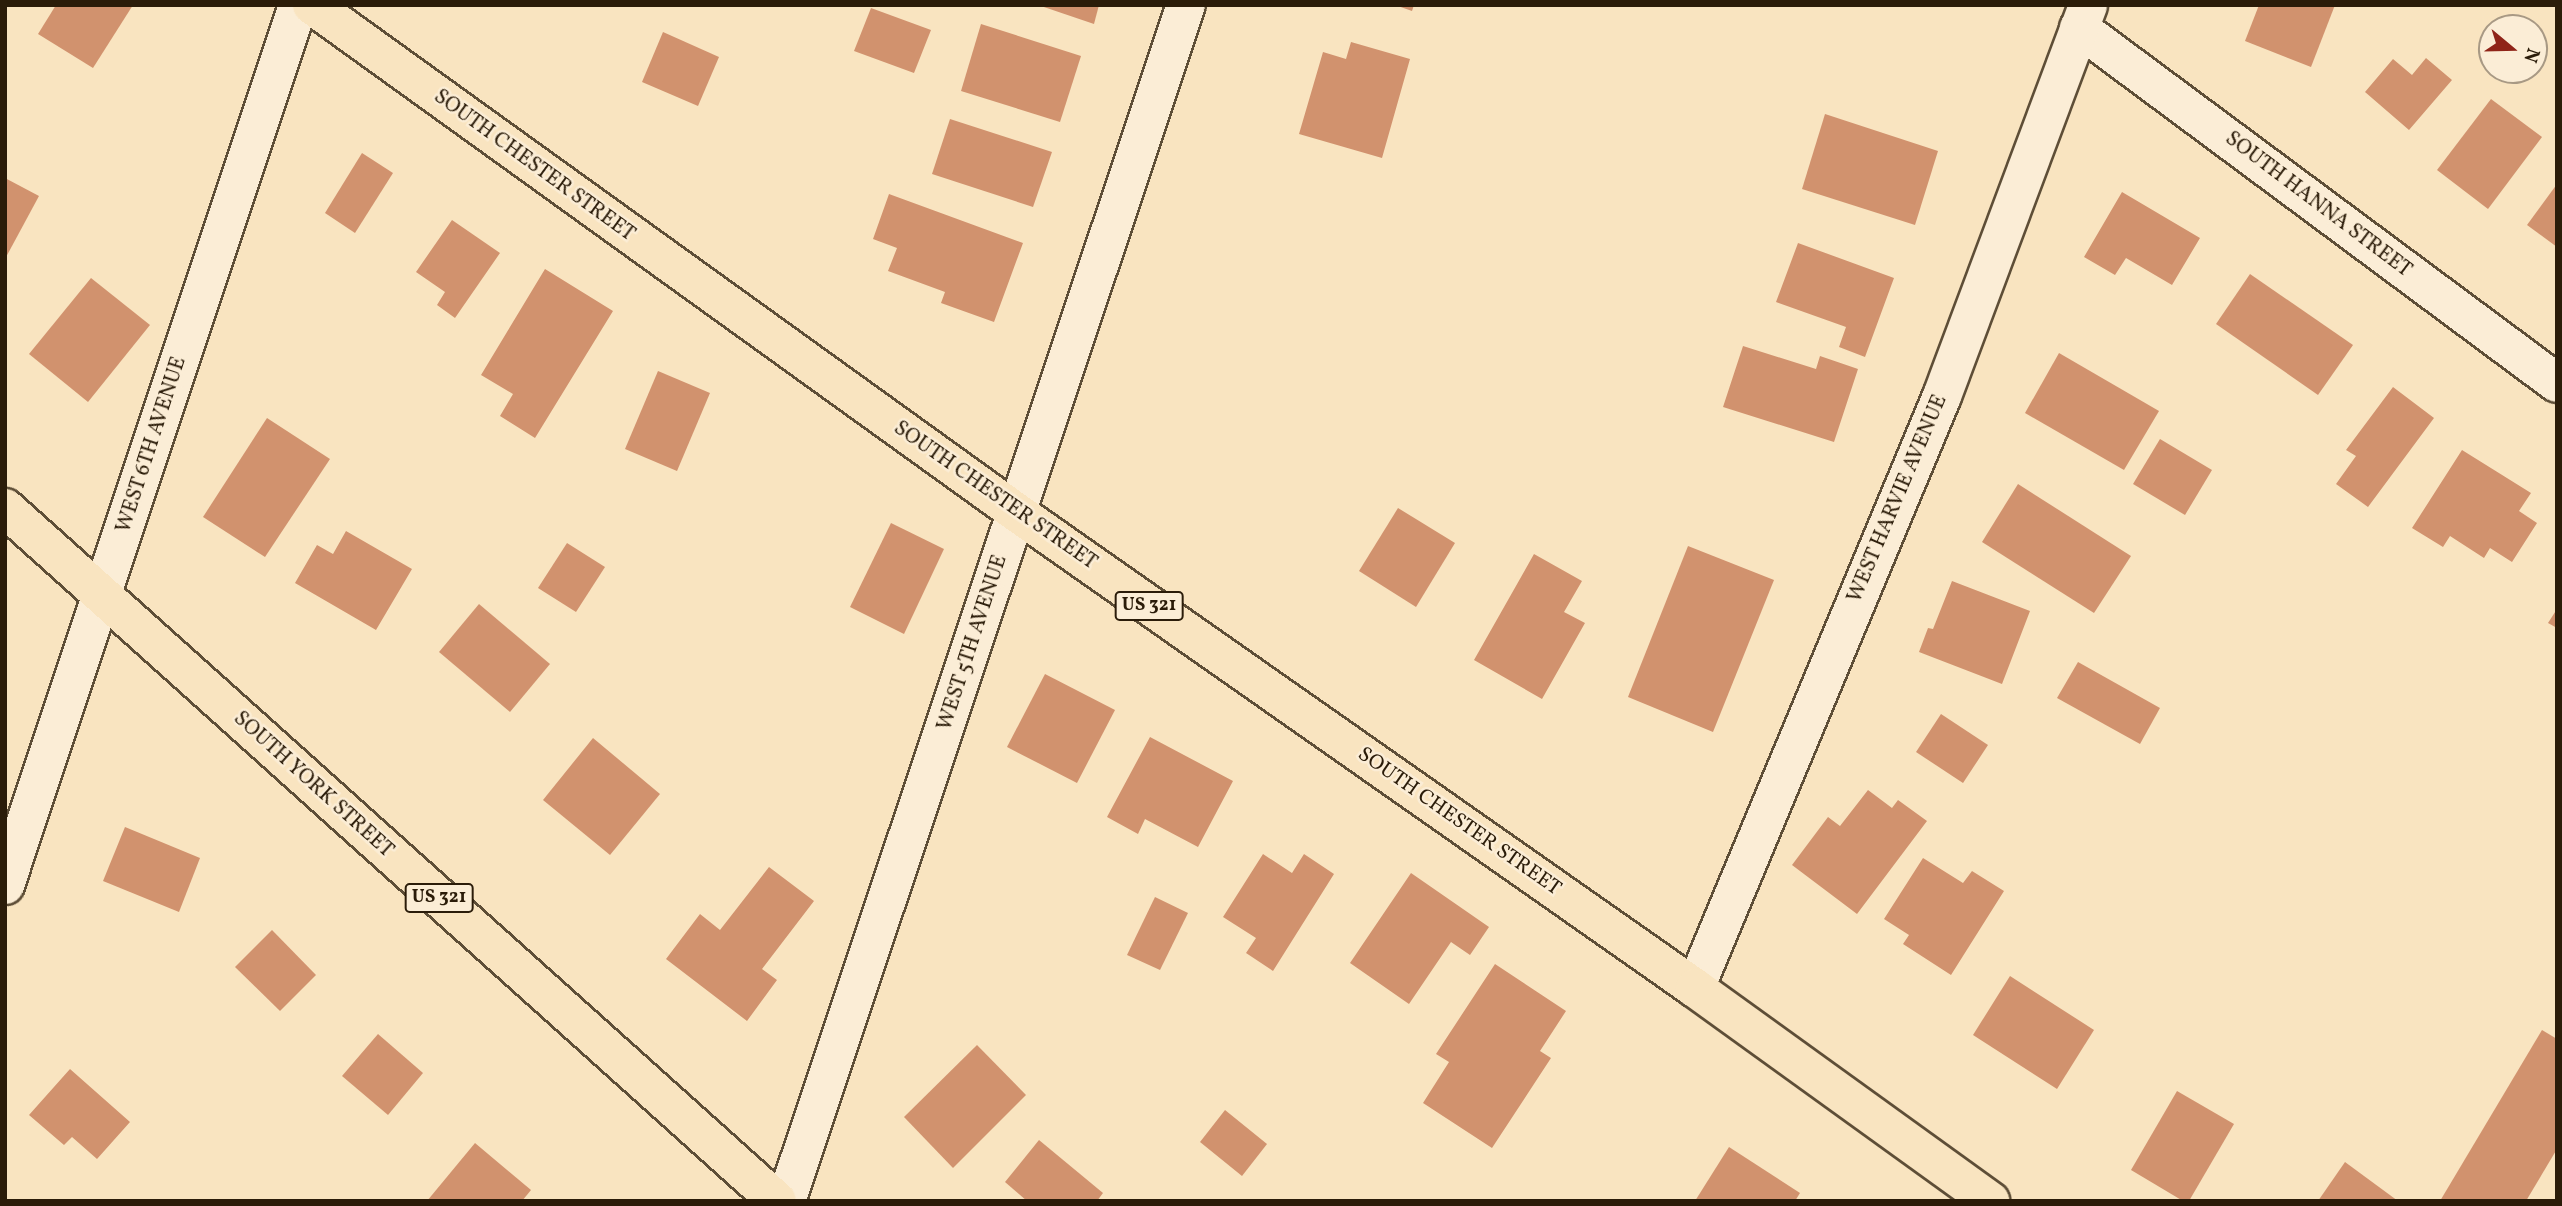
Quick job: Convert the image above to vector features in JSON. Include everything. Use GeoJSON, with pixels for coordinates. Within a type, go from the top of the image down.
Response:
{"type":"FeatureCollection","features":[{"type":"Feature","properties":{"kind":"main road","name":"SOUTH CHESTER STREET"},"geometry":{"type":"LineString","coordinates":[[312,5],[1016,512],[1695,988],[1990,1201]]}},
{"type":"Feature","properties":{"kind":"main road","name":"SOUTH YORK STREET"},"geometry":{"type":"LineString","coordinates":[[5,508],[777,1201]]}},
{"type":"Feature","properties":{"kind":"street","name":"WEST 6TH AVENUE"},"geometry":{"type":"LineString","coordinates":[[5,885],[298,5]]}},
{"type":"Feature","properties":{"kind":"street","name":"WEST 5TH AVENUE"},"geometry":{"type":"LineString","coordinates":[[786,1201],[1186,5]]}},
{"type":"Feature","properties":{"kind":"street","name":"SOUTH HANNA STREET"},"geometry":{"type":"LineString","coordinates":[[2083,17],[2557,383]]}},
{"type":"Feature","properties":{"kind":"street","name":"WEST HARVIE AVENUE"},"geometry":{"type":"LineString","coordinates":[[1695,988],[1942,396],[2083,17]]}},
{"type":"Feature","properties":{"kind":"building"},"geometry":{"type":"Polygon","coordinates":[[[56,5],[133,5],[93,68],[38,34],[56,5]]]}},
{"type":"Feature","properties":{"kind":"building"},"geometry":{"type":"Polygon","coordinates":[[[1038,5],[1099,5],[1094,24],[1038,5]]]}},
{"type":"Feature","properties":{"kind":"building"},"geometry":{"type":"Polygon","coordinates":[[[1395,5],[1414,5],[1412,11],[1395,5]]]}},
{"type":"Feature","properties":{"kind":"building"},"geometry":{"type":"Polygon","coordinates":[[[2259,5],[2335,5],[2311,67],[2245,41],[2259,5]]]}},
{"type":"Feature","properties":{"kind":"building"},"geometry":{"type":"Polygon","coordinates":[[[871,8],[931,30],[914,73],[854,51],[871,8]]]}},
{"type":"Feature","properties":{"kind":"building"},"geometry":{"type":"Polygon","coordinates":[[[981,24],[1081,56],[1060,122],[961,91],[981,24]]]}},
{"type":"Feature","properties":{"kind":"building"},"geometry":{"type":"Polygon","coordinates":[[[663,32],[719,57],[698,106],[642,82],[663,32]]]}},
{"type":"Feature","properties":{"kind":"building"},"geometry":{"type":"Polygon","coordinates":[[[1351,42],[1410,59],[1382,158],[1299,134],[1323,52],[1346,59],[1351,42]]]}},
{"type":"Feature","properties":{"kind":"building"},"geometry":{"type":"Polygon","coordinates":[[[2426,58],[2452,80],[2409,130],[2365,92],[2393,59],[2412,75],[2426,58]]]}},
{"type":"Feature","properties":{"kind":"building"},"geometry":{"type":"Polygon","coordinates":[[[2491,99],[2542,137],[2488,209],[2437,170],[2491,99]]]}},
{"type":"Feature","properties":{"kind":"building"},"geometry":{"type":"Polygon","coordinates":[[[1825,114],[1938,151],[1915,225],[1802,189],[1825,114]]]}},
{"type":"Feature","properties":{"kind":"building"},"geometry":{"type":"Polygon","coordinates":[[[950,119],[1052,152],[1033,207],[932,174],[950,119]]]}},
{"type":"Feature","properties":{"kind":"building"},"geometry":{"type":"Polygon","coordinates":[[[362,153],[393,173],[355,233],[325,213],[362,153]]]}},
{"type":"Feature","properties":{"kind":"building"},"geometry":{"type":"Polygon","coordinates":[[[5,178],[39,196],[5,259],[5,178]]]}},
{"type":"Feature","properties":{"kind":"building"},"geometry":{"type":"Polygon","coordinates":[[[2557,184],[2557,247],[2527,225],[2557,184]]]}},
{"type":"Feature","properties":{"kind":"building"},"geometry":{"type":"Polygon","coordinates":[[[2122,192],[2200,238],[2172,285],[2126,258],[2115,275],[2084,257],[2122,192]]]}},
{"type":"Feature","properties":{"kind":"building"},"geometry":{"type":"Polygon","coordinates":[[[889,194],[1023,243],[994,322],[941,303],[945,292],[888,271],[897,248],[873,239],[889,194]]]}},
{"type":"Feature","properties":{"kind":"building"},"geometry":{"type":"Polygon","coordinates":[[[452,220],[500,253],[455,318],[437,305],[445,292],[416,272],[452,220]]]}},
{"type":"Feature","properties":{"kind":"building"},"geometry":{"type":"Polygon","coordinates":[[[1798,243],[1894,278],[1865,357],[1839,347],[1846,327],[1776,302],[1798,243]]]}},
{"type":"Feature","properties":{"kind":"building"},"geometry":{"type":"Polygon","coordinates":[[[545,269],[613,311],[535,438],[500,416],[513,394],[481,375],[545,269]]]}},
{"type":"Feature","properties":{"kind":"building"},"geometry":{"type":"Polygon","coordinates":[[[2250,274],[2353,345],[2318,395],[2216,324],[2250,274]]]}},
{"type":"Feature","properties":{"kind":"building"},"geometry":{"type":"Polygon","coordinates":[[[91,278],[150,325],[88,402],[29,354],[91,278]]]}},
{"type":"Feature","properties":{"kind":"building"},"geometry":{"type":"Polygon","coordinates":[[[1743,346],[1816,369],[1820,356],[1858,369],[1834,442],[1723,407],[1743,346]]]}},
{"type":"Feature","properties":{"kind":"building"},"geometry":{"type":"Polygon","coordinates":[[[2059,353],[2159,411],[2124,470],[2025,413],[2059,353]]]}},
{"type":"Feature","properties":{"kind":"building"},"geometry":{"type":"Polygon","coordinates":[[[658,371],[710,393],[677,471],[625,449],[658,371]]]}},
{"type":"Feature","properties":{"kind":"building"},"geometry":{"type":"Polygon","coordinates":[[[2393,387],[2434,418],[2368,507],[2336,484],[2356,456],[2346,450],[2393,387]]]}},
{"type":"Feature","properties":{"kind":"building"},"geometry":{"type":"Polygon","coordinates":[[[267,418],[330,459],[265,557],[203,517],[267,418]]]}},
{"type":"Feature","properties":{"kind":"building"},"geometry":{"type":"Polygon","coordinates":[[[2160,439],[2212,470],[2185,515],[2133,484],[2160,439]]]}},
{"type":"Feature","properties":{"kind":"building"},"geometry":{"type":"Polygon","coordinates":[[[2462,450],[2531,493],[2519,511],[2537,523],[2512,562],[2490,548],[2484,558],[2450,536],[2443,547],[2412,528],[2462,450]]]}},
{"type":"Feature","properties":{"kind":"building"},"geometry":{"type":"Polygon","coordinates":[[[2018,484],[2131,556],[2094,613],[1982,542],[2018,484]]]}},
{"type":"Feature","properties":{"kind":"building"},"geometry":{"type":"Polygon","coordinates":[[[1398,508],[1455,543],[1416,607],[1359,571],[1398,508]]]}},
{"type":"Feature","properties":{"kind":"building"},"geometry":{"type":"Polygon","coordinates":[[[891,523],[944,549],[904,634],[850,607],[891,523]]]}},
{"type":"Feature","properties":{"kind":"building"},"geometry":{"type":"Polygon","coordinates":[[[346,531],[412,569],[376,630],[295,583],[317,545],[333,554],[346,531]]]}},
{"type":"Feature","properties":{"kind":"building"},"geometry":{"type":"Polygon","coordinates":[[[567,543],[605,567],[576,612],[538,588],[567,543]]]}},
{"type":"Feature","properties":{"kind":"building"},"geometry":{"type":"Polygon","coordinates":[[[1688,546],[1774,580],[1713,732],[1628,697],[1688,546]]]}},
{"type":"Feature","properties":{"kind":"building"},"geometry":{"type":"Polygon","coordinates":[[[1534,554],[1582,581],[1564,612],[1585,623],[1542,699],[1474,660],[1534,554]]]}},
{"type":"Feature","properties":{"kind":"building"},"geometry":{"type":"Polygon","coordinates":[[[1952,581],[2030,611],[2002,684],[1919,652],[1928,628],[1933,629],[1952,581]]]}},
{"type":"Feature","properties":{"kind":"building"},"geometry":{"type":"Polygon","coordinates":[[[479,604],[550,664],[510,712],[439,652],[479,604]]]}},
{"type":"Feature","properties":{"kind":"building"},"geometry":{"type":"Polygon","coordinates":[[[2557,609],[2557,628],[2548,623],[2557,609]]]}},
{"type":"Feature","properties":{"kind":"building"},"geometry":{"type":"Polygon","coordinates":[[[2078,662],[2160,708],[2140,744],[2057,698],[2078,662]]]}},
{"type":"Feature","properties":{"kind":"building"},"geometry":{"type":"Polygon","coordinates":[[[1045,674],[1115,710],[1077,783],[1007,747],[1045,674]]]}},
{"type":"Feature","properties":{"kind":"building"},"geometry":{"type":"Polygon","coordinates":[[[1941,714],[1988,745],[1963,783],[1916,752],[1941,714]]]}},
{"type":"Feature","properties":{"kind":"building"},"geometry":{"type":"Polygon","coordinates":[[[1150,737],[1233,781],[1198,847],[1145,819],[1138,834],[1107,817],[1150,737]]]}},
{"type":"Feature","properties":{"kind":"building"},"geometry":{"type":"Polygon","coordinates":[[[593,738],[660,794],[610,855],[543,800],[593,738]]]}},
{"type":"Feature","properties":{"kind":"building"},"geometry":{"type":"Polygon","coordinates":[[[1868,790],[1892,808],[1898,800],[1927,821],[1857,914],[1792,865],[1828,817],[1840,826],[1868,790]]]}},
{"type":"Feature","properties":{"kind":"building"},"geometry":{"type":"Polygon","coordinates":[[[125,827],[200,858],[179,912],[103,881],[125,827]]]}},
{"type":"Feature","properties":{"kind":"building"},"geometry":{"type":"Polygon","coordinates":[[[1263,854],[1292,873],[1304,854],[1334,874],[1273,971],[1246,953],[1256,938],[1223,917],[1263,854]]]}},
{"type":"Feature","properties":{"kind":"building"},"geometry":{"type":"Polygon","coordinates":[[[1923,858],[1963,883],[1972,871],[2004,891],[1951,975],[1903,944],[1909,935],[1884,919],[1923,858]]]}},
{"type":"Feature","properties":{"kind":"building"},"geometry":{"type":"Polygon","coordinates":[[[769,867],[814,901],[762,969],[777,980],[747,1021],[666,959],[700,914],[720,930],[769,867]]]}},
{"type":"Feature","properties":{"kind":"building"},"geometry":{"type":"Polygon","coordinates":[[[1411,873],[1489,927],[1470,955],[1451,942],[1409,1004],[1350,963],[1411,873]]]}},
{"type":"Feature","properties":{"kind":"building"},"geometry":{"type":"Polygon","coordinates":[[[1155,897],[1188,913],[1160,970],[1127,955],[1155,897]]]}},
{"type":"Feature","properties":{"kind":"building"},"geometry":{"type":"Polygon","coordinates":[[[272,930],[316,975],[280,1011],[235,967],[272,930]]]}},
{"type":"Feature","properties":{"kind":"building"},"geometry":{"type":"Polygon","coordinates":[[[1495,964],[1566,1011],[1540,1051],[1551,1058],[1492,1148],[1423,1103],[1449,1062],[1436,1054],[1495,964]]]}},
{"type":"Feature","properties":{"kind":"building"},"geometry":{"type":"Polygon","coordinates":[[[2010,976],[2094,1030],[2057,1089],[1973,1035],[2010,976]]]}},
{"type":"Feature","properties":{"kind":"building"},"geometry":{"type":"Polygon","coordinates":[[[2542,1030],[2557,1039],[2557,1149],[2526,1201],[2440,1201],[2542,1030]]]}},
{"type":"Feature","properties":{"kind":"building"},"geometry":{"type":"Polygon","coordinates":[[[378,1034],[423,1073],[388,1115],[342,1076],[378,1034]]]}},
{"type":"Feature","properties":{"kind":"building"},"geometry":{"type":"Polygon","coordinates":[[[977,1045],[1026,1095],[953,1168],[904,1117],[977,1045]]]}},
{"type":"Feature","properties":{"kind":"building"},"geometry":{"type":"Polygon","coordinates":[[[70,1069],[130,1122],[97,1159],[72,1137],[64,1145],[29,1115],[70,1069]]]}},
{"type":"Feature","properties":{"kind":"building"},"geometry":{"type":"Polygon","coordinates":[[[2177,1091],[2234,1124],[2189,1201],[2183,1201],[2131,1170],[2177,1091]]]}},
{"type":"Feature","properties":{"kind":"building"},"geometry":{"type":"Polygon","coordinates":[[[1225,1110],[1267,1144],[1242,1176],[1200,1142],[1225,1110]]]}},
{"type":"Feature","properties":{"kind":"building"},"geometry":{"type":"Polygon","coordinates":[[[1039,1140],[1103,1193],[1097,1201],[1027,1201],[1005,1182],[1039,1140]]]}},
{"type":"Feature","properties":{"kind":"building"},"geometry":{"type":"Polygon","coordinates":[[[475,1143],[531,1190],[522,1201],[427,1201],[475,1143]]]}},
{"type":"Feature","properties":{"kind":"building"},"geometry":{"type":"Polygon","coordinates":[[[1729,1147],[1800,1193],[1795,1201],[1695,1201],[1729,1147]]]}},
{"type":"Feature","properties":{"kind":"building"},"geometry":{"type":"Polygon","coordinates":[[[2345,1162],[2398,1201],[2318,1201],[2345,1162]]]}}]}
